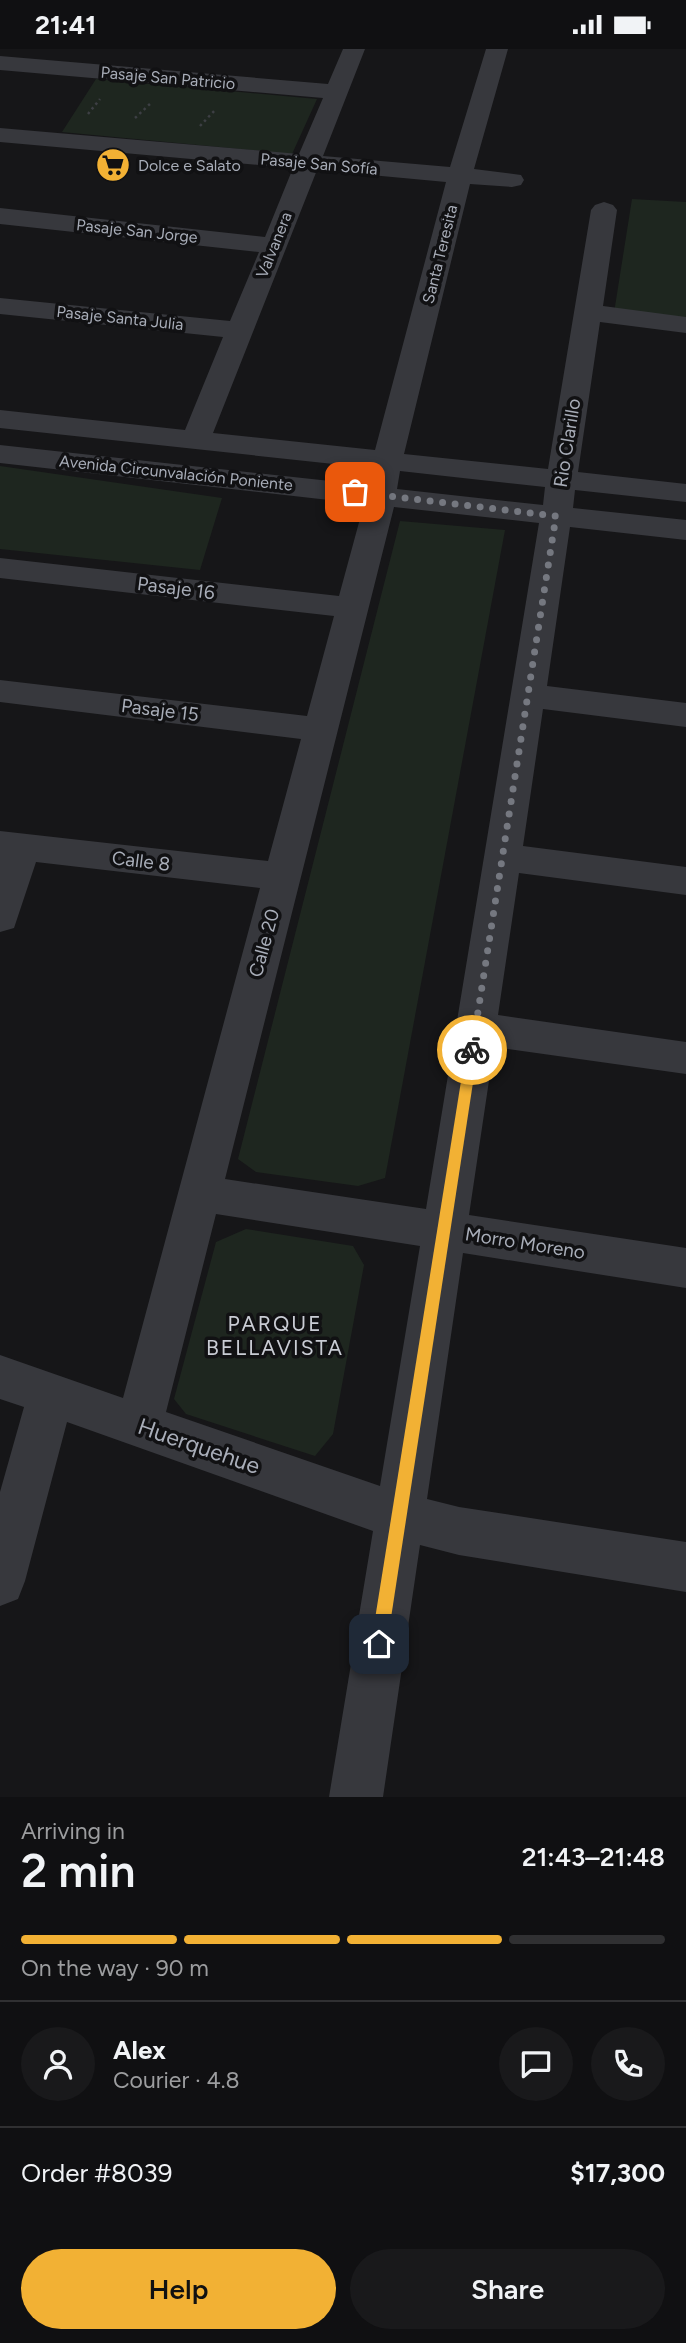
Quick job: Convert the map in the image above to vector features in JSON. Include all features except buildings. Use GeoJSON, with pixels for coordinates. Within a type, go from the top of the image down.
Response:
{"type":"FeatureCollection","features":[{"type":"Feature","properties":{"kind":"street","name":"Valvanera"},"geometry":{"type":"LineString","coordinates":[[195,441],[354,49]]}},
{"type":"Feature","properties":{"kind":"street","name":"Santa Teresita"},"geometry":{"type":"LineString","coordinates":[[384,478],[460,176],[497,49]]}},
{"type":"Feature","properties":{"kind":"street","name":"Pasaje San Patricio"},"geometry":{"type":"LineString","coordinates":[[0,63],[336,92]]}},
{"type":"Feature","properties":{"kind":"street","name":"Pasaje San Sofía"},"geometry":{"type":"LineString","coordinates":[[0,135],[512,180]]}},
{"type":"Feature","properties":{"kind":"street","name":"Rio Clarillo"},"geometry":{"type":"LineString","coordinates":[[356,1797],[604,210]]}},
{"type":"Feature","properties":{"kind":"street","name":"Pasaje San Jorge"},"geometry":{"type":"LineString","coordinates":[[0,216],[274,246]]}},
{"type":"Feature","properties":{"kind":"street","name":"Pasaje Santa Julia"},"geometry":{"type":"LineString","coordinates":[[0,306],[239,330]]}},
{"type":"Feature","properties":{"kind":"street"},"geometry":{"type":"LineString","coordinates":[[588,312],[686,325]]}},
{"type":"Feature","properties":{"kind":"street","name":"Avenida Circunvalación Poniente"},"geometry":{"type":"LineString","coordinates":[[0,419],[195,441],[384,478]]}},
{"type":"Feature","properties":{"kind":"street","name":"Avenida Circunvalación Poniente"},"geometry":{"type":"LineString","coordinates":[[0,454],[384,478],[559,498],[686,530]]}},
{"type":"Feature","properties":{"kind":"street","name":"Calle 20"},"geometry":{"type":"LineString","coordinates":[[139,1425],[384,478]]}},
{"type":"Feature","properties":{"kind":"street","name":"Avenida Circunvalación Poniente"},"geometry":{"type":"LineString","coordinates":[[559,498],[686,493]]}},
{"type":"Feature","properties":{"kind":"street","name":"Pasaje 16"},"geometry":{"type":"LineString","coordinates":[[0,568],[352,608]]}},
{"type":"Feature","properties":{"kind":"street","name":"Pasaje 15"},"geometry":{"type":"LineString","coordinates":[[0,691],[320,729]]}},
{"type":"Feature","properties":{"kind":"street"},"geometry":{"type":"LineString","coordinates":[[528,695],[686,715]]}},
{"type":"Feature","properties":{"kind":"street"},"geometry":{"type":"LineString","coordinates":[[0,918],[11,845]]}},
{"type":"Feature","properties":{"kind":"street","name":"Calle 8"},"geometry":{"type":"LineString","coordinates":[[11,845],[282,877]]}},
{"type":"Feature","properties":{"kind":"street"},"geometry":{"type":"LineString","coordinates":[[502,857],[686,881]]}},
{"type":"Feature","properties":{"kind":"street"},"geometry":{"type":"LineString","coordinates":[[475,1028],[686,1058]]}},
{"type":"Feature","properties":{"kind":"street","name":"Morro Moreno"},"geometry":{"type":"LineString","coordinates":[[198,1193],[686,1268]]}},
{"type":"Feature","properties":{"kind":"street","name":"Huerquehue"},"geometry":{"type":"LineString","coordinates":[[0,1377],[398,1516],[458,1531],[686,1567]]}},
{"type":"Feature","properties":{"kind":"street"},"geometry":{"type":"LineString","coordinates":[[0,1581],[51,1395]]}},
{"type":"Feature","properties":{"kind":"path"},"geometry":{"type":"LineString","coordinates":[[65,141],[121,74]]}},
{"type":"Feature","properties":{"kind":"shaded area"},"geometry":{"type":"Polygon","coordinates":[[[96,79],[317,99],[292,154],[62,132],[96,79]]]}},
{"type":"Feature","properties":{"kind":"shaded area"},"geometry":{"type":"Polygon","coordinates":[[[632,199],[686,202],[686,320],[614,313],[632,199]]]}},
{"type":"Feature","properties":{"kind":"shaded area"},"geometry":{"type":"Polygon","coordinates":[[[0,466],[222,498],[200,570],[0,549],[0,466]]]}},
{"type":"Feature","properties":{"kind":"shaded area"},"geometry":{"type":"Polygon","coordinates":[[[400,521],[505,530],[385,1178],[358,1186],[256,1172],[238,1159],[400,521]]]}},
{"type":"Feature","properties":{"kind":"shaded area"},"geometry":{"type":"Polygon","coordinates":[[[246,1229],[353,1246],[364,1265],[333,1434],[315,1456],[186,1414],[174,1399],[216,1242],[246,1229]]]}},
{"type":"Feature","properties":{"kind":"way so far"},"geometry":{"type":"LineString","coordinates":[[355,492],[556,516],[472,1050]]}},
{"type":"Feature","properties":{"kind":"place","name":"Dolce e Salato"},"geometry":{"type":"Point","coordinates":[113,165]}},
{"type":"Feature","properties":{"kind":"district","name":"PARQUE BELLAVISTA"},"geometry":{"type":"Point","coordinates":[275,1335]}},
{"type":"Feature","properties":{"kind":"route"},"geometry":{"type":"LineString","coordinates":[[379,1644],[472,1050]]}}]}
